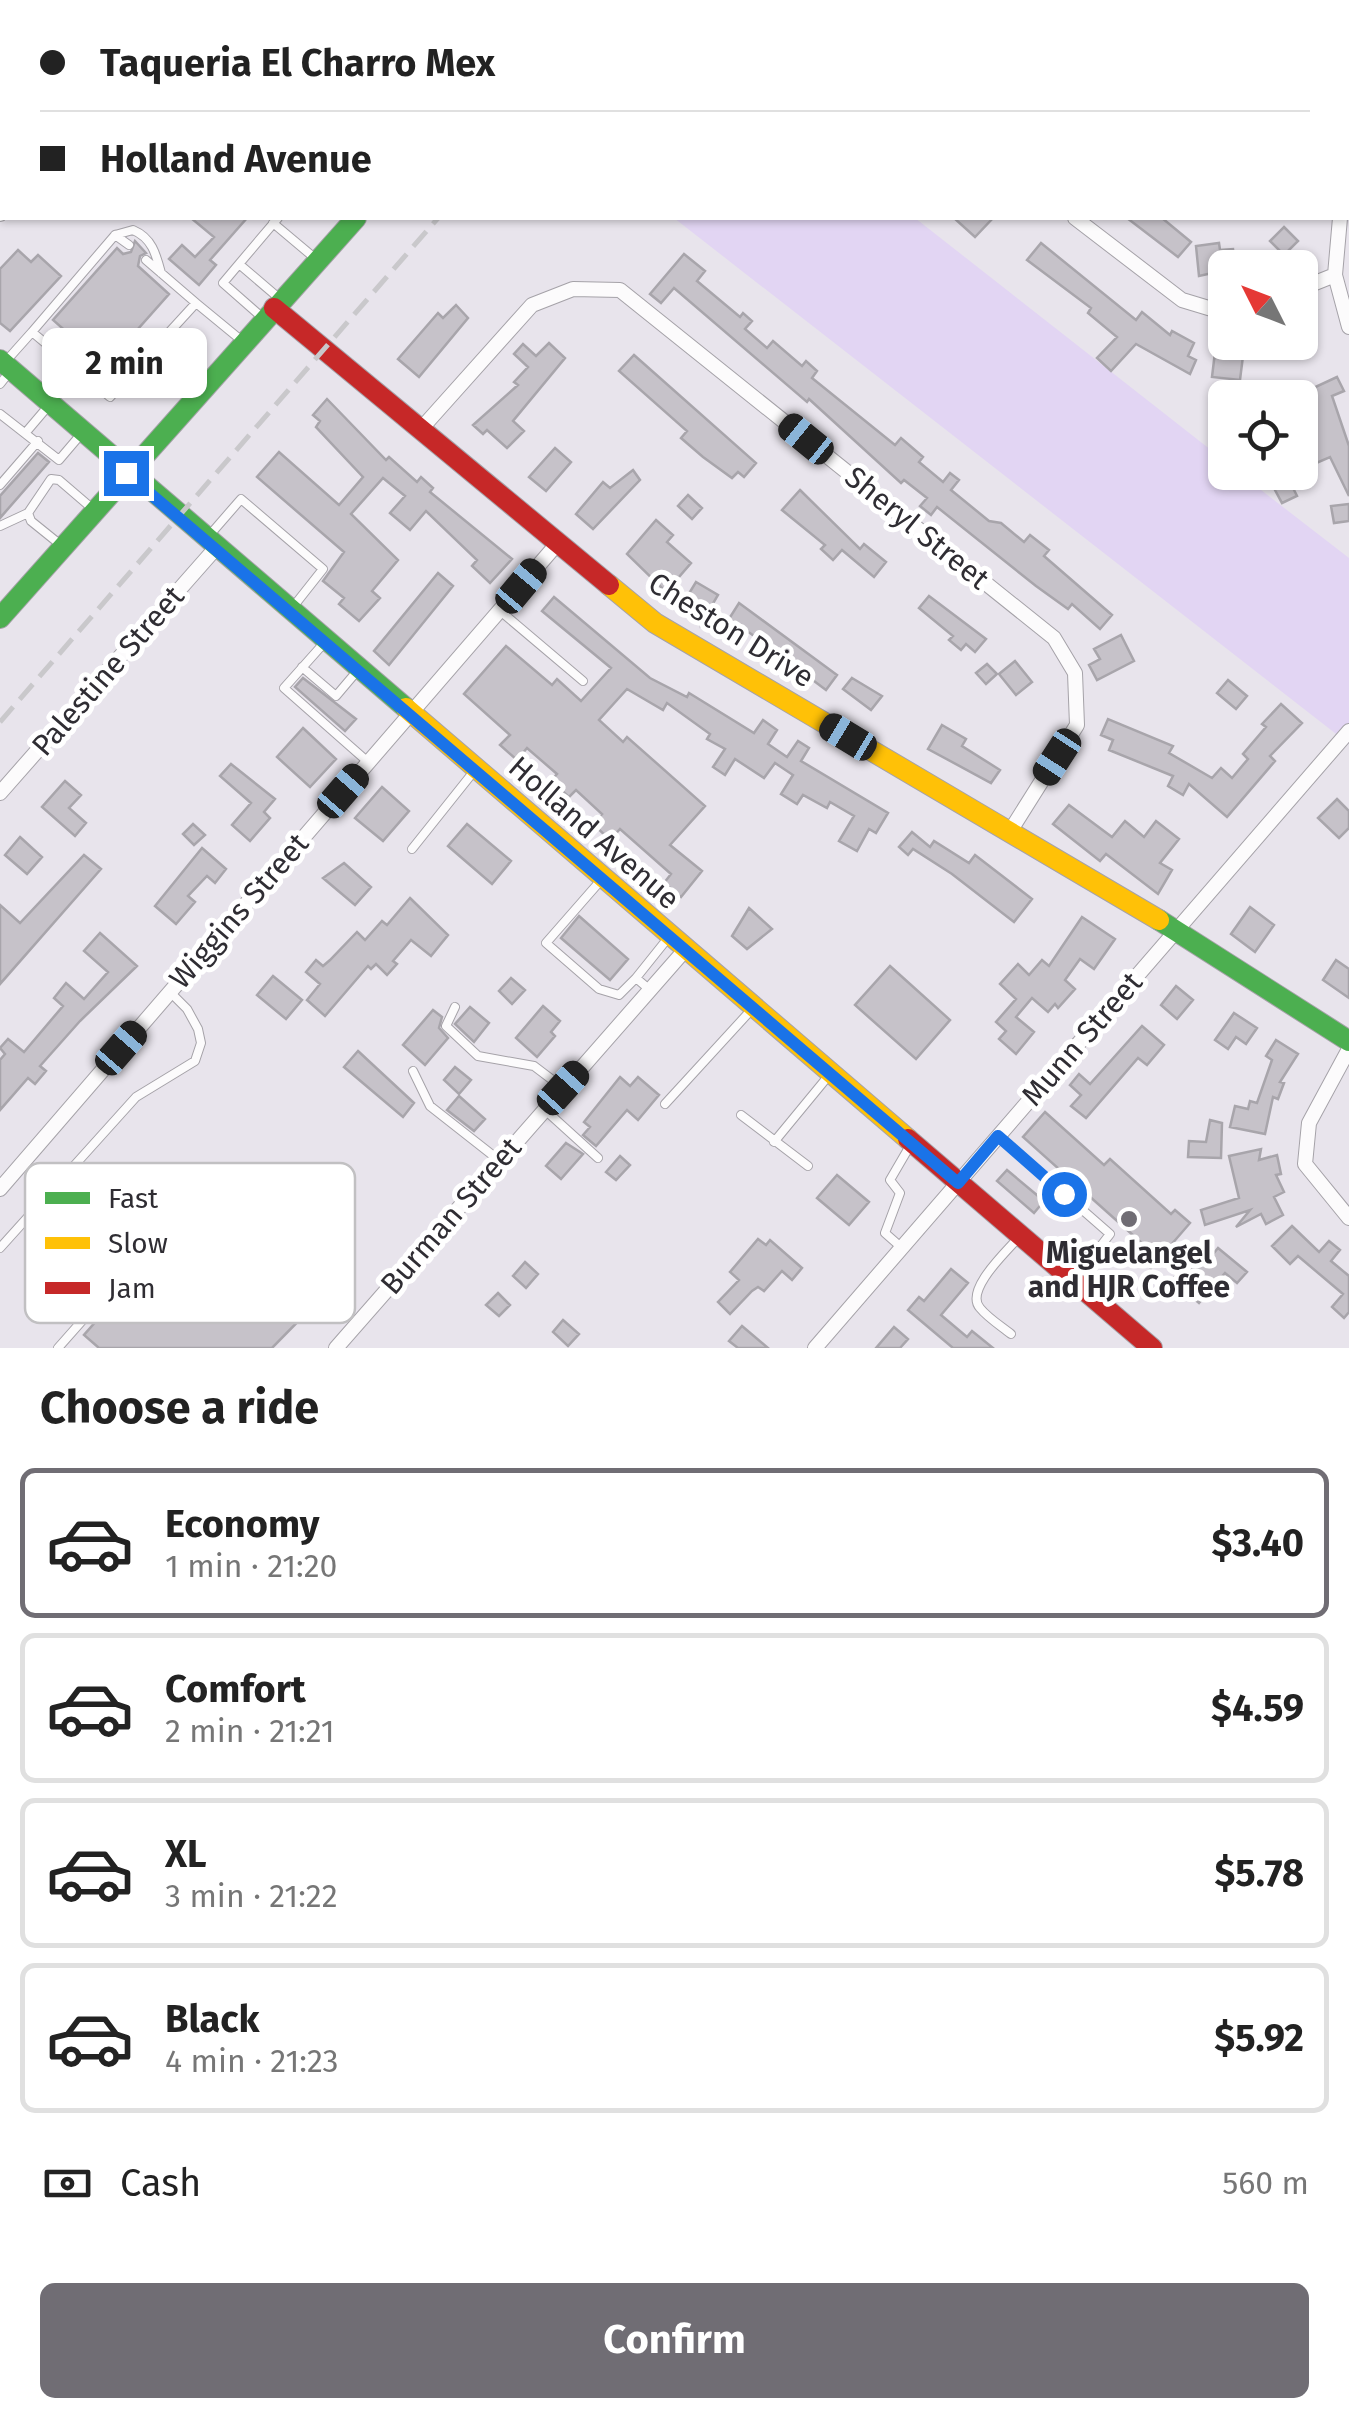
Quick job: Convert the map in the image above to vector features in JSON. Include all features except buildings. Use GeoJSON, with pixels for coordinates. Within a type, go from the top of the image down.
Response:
{"type":"FeatureCollection","features":[{"type":"Feature","properties":{"kind":"main road"},"geometry":{"type":"LineString","coordinates":[[0,618],[354,220]]}},
{"type":"Feature","properties":{"kind":"main road","name":"Cheston Drive"},"geometry":{"type":"LineString","coordinates":[[273,309],[655,623],[1176,930],[1349,1041]]}},
{"type":"Feature","properties":{"kind":"main road","name":"Holland Avenue"},"geometry":{"type":"LineString","coordinates":[[4,369],[51,404],[126,473],[1152,1348]]}},
{"type":"Feature","properties":{"kind":"street"},"geometry":{"type":"LineString","coordinates":[[1077,220],[1182,300],[1208,308]]}},
{"type":"Feature","properties":{"kind":"street"},"geometry":{"type":"LineString","coordinates":[[1340,220],[1336,275],[1349,327]]}},
{"type":"Feature","properties":{"kind":"street"},"geometry":{"type":"LineString","coordinates":[[1318,282],[1336,275]]}},
{"type":"Feature","properties":{"kind":"street","name":"Sheryl Street"},"geometry":{"type":"LineString","coordinates":[[421,429],[532,305],[573,289],[620,290],[1054,638],[1076,674],[1077,725],[1009,833]]}},
{"type":"Feature","properties":{"kind":"street","name":"Palestine Street"},"geometry":{"type":"LineString","coordinates":[[0,794],[210,544]]}},
{"type":"Feature","properties":{"kind":"street","name":"Wiggins Street"},"geometry":{"type":"LineString","coordinates":[[0,1188],[557,544]]}},
{"type":"Feature","properties":{"kind":"street","name":"Munn Street"},"geometry":{"type":"LineString","coordinates":[[816,1348],[1349,731]]}},
{"type":"Feature","properties":{"kind":"street","name":"Burman Street"},"geometry":{"type":"LineString","coordinates":[[336,1348],[650,990],[677,943]]}},
{"type":"Feature","properties":{"kind":"street"},"geometry":{"type":"LineString","coordinates":[[1349,1049],[1309,1123],[1305,1164],[1349,1218]]}},
{"type":"Feature","properties":{"kind":"lane"},"geometry":{"type":"LineString","coordinates":[[273,309],[223,283],[276,220],[318,260]]}},
{"type":"Feature","properties":{"kind":"lane"},"geometry":{"type":"LineString","coordinates":[[4,369],[116,235],[134,230],[143,235],[154,248],[160,272]]}},
{"type":"Feature","properties":{"kind":"lane"},"geometry":{"type":"LineString","coordinates":[[116,235],[128,245]]}},
{"type":"Feature","properties":{"kind":"lane"},"geometry":{"type":"LineString","coordinates":[[146,260],[243,342]]}},
{"type":"Feature","properties":{"kind":"lane"},"geometry":{"type":"LineString","coordinates":[[239,264],[273,309]]}},
{"type":"Feature","properties":{"kind":"lane"},"geometry":{"type":"LineString","coordinates":[[32,332],[110,397],[196,303]]}},
{"type":"Feature","properties":{"kind":"lane"},"geometry":{"type":"LineString","coordinates":[[27,431],[51,404]]}},
{"type":"Feature","properties":{"kind":"lane"},"geometry":{"type":"LineString","coordinates":[[0,414],[16,429],[27,431],[58,460]]}},
{"type":"Feature","properties":{"kind":"lane"},"geometry":{"type":"LineString","coordinates":[[0,526],[28,512],[58,460],[82,433]]}},
{"type":"Feature","properties":{"kind":"lane"},"geometry":{"type":"LineString","coordinates":[[0,486],[38,441]]}},
{"type":"Feature","properties":{"kind":"lane"},"geometry":{"type":"LineString","coordinates":[[51,478],[60,480],[94,510]]}},
{"type":"Feature","properties":{"kind":"lane"},"geometry":{"type":"LineString","coordinates":[[210,544],[240,499],[323,568],[289,612]]}},
{"type":"Feature","properties":{"kind":"lane"},"geometry":{"type":"LineString","coordinates":[[28,512],[32,521],[62,546]]}},
{"type":"Feature","properties":{"kind":"lane"},"geometry":{"type":"LineString","coordinates":[[500,610],[583,681]]}},
{"type":"Feature","properties":{"kind":"lane"},"geometry":{"type":"LineString","coordinates":[[325,642],[284,688],[368,762]]}},
{"type":"Feature","properties":{"kind":"lane"},"geometry":{"type":"LineString","coordinates":[[302,667],[336,696],[358,670]]}},
{"type":"Feature","properties":{"kind":"lane"},"geometry":{"type":"LineString","coordinates":[[412,849],[475,770]]}},
{"type":"Feature","properties":{"kind":"lane"},"geometry":{"type":"LineString","coordinates":[[602,879],[546,943],[600,989],[620,994],[677,943]]}},
{"type":"Feature","properties":{"kind":"lane"},"geometry":{"type":"LineString","coordinates":[[636,978],[650,990]]}},
{"type":"Feature","properties":{"kind":"lane"},"geometry":{"type":"LineString","coordinates":[[78,1163],[136,1097],[194,1061],[201,1043],[198,1029],[170,992]]}},
{"type":"Feature","properties":{"kind":"lane"},"geometry":{"type":"LineString","coordinates":[[456,1006],[446,1026],[478,1056],[534,1066],[563,1088]]}},
{"type":"Feature","properties":{"kind":"lane"},"geometry":{"type":"LineString","coordinates":[[666,1104],[753,1008]]}},
{"type":"Feature","properties":{"kind":"lane"},"geometry":{"type":"LineString","coordinates":[[413,1071],[430,1106],[500,1161]]}},
{"type":"Feature","properties":{"kind":"lane"},"geometry":{"type":"LineString","coordinates":[[774,1142],[830,1074]]}},
{"type":"Feature","properties":{"kind":"lane"},"geometry":{"type":"LineString","coordinates":[[544,1110],[598,1158]]}},
{"type":"Feature","properties":{"kind":"lane"},"geometry":{"type":"LineString","coordinates":[[741,1114],[808,1166]]}},
{"type":"Feature","properties":{"kind":"lane"},"geometry":{"type":"LineString","coordinates":[[998,1136],[1110,1234],[1074,1281]]}},
{"type":"Feature","properties":{"kind":"lane"},"geometry":{"type":"LineString","coordinates":[[902,1248],[885,1233],[900,1192],[890,1180],[891,1172],[912,1143]]}},
{"type":"Feature","properties":{"kind":"lane"},"geometry":{"type":"LineString","coordinates":[[0,1248],[25,1223]]}},
{"type":"Feature","properties":{"kind":"lane"},"geometry":{"type":"LineString","coordinates":[[1011,1334],[977,1306],[975,1298],[984,1280],[1020,1236]]}},
{"type":"Feature","properties":{"kind":"lane"},"geometry":{"type":"LineString","coordinates":[[58,1348],[80,1323]]}},
{"type":"Feature","properties":{"kind":"shaded area"},"geometry":{"type":"Polygon","coordinates":[[[677,220],[918,220],[1208,448],[1208,490],[1261,490],[1349,558],[1349,744],[677,220]]]}},
{"type":"Feature","properties":{"kind":"railway"},"geometry":{"type":"LineString","coordinates":[[0,722],[436,220]]}},
{"type":"Feature","properties":{"kind":"traffic: fast"},"geometry":{"type":"LineString","coordinates":[[0,618],[354,220]]}},
{"type":"Feature","properties":{"kind":"traffic: fast"},"geometry":{"type":"LineString","coordinates":[[0,360],[406,708]]}},
{"type":"Feature","properties":{"kind":"traffic: fast"},"geometry":{"type":"LineString","coordinates":[[1159,920],[1349,1041]]}},
{"type":"Feature","properties":{"kind":"traffic: slow"},"geometry":{"type":"LineString","coordinates":[[609,585],[655,623],[1159,920]]}},
{"type":"Feature","properties":{"kind":"traffic: slow"},"geometry":{"type":"LineString","coordinates":[[406,708],[908,1139]]}},
{"type":"Feature","properties":{"kind":"traffic: jam"},"geometry":{"type":"LineString","coordinates":[[274,308],[609,585]]}},
{"type":"Feature","properties":{"kind":"traffic: jam"},"geometry":{"type":"LineString","coordinates":[[908,1139],[1152,1348]]}},
{"type":"Feature","properties":{"kind":"place","name":"Miguelangel and HJR Coffee"},"geometry":{"type":"Point","coordinates":[1129,1219]}},
{"type":"Feature","properties":{"kind":"route"},"geometry":{"type":"LineString","coordinates":[[126,473],[958,1183],[998,1136],[1064,1194]]}}]}
